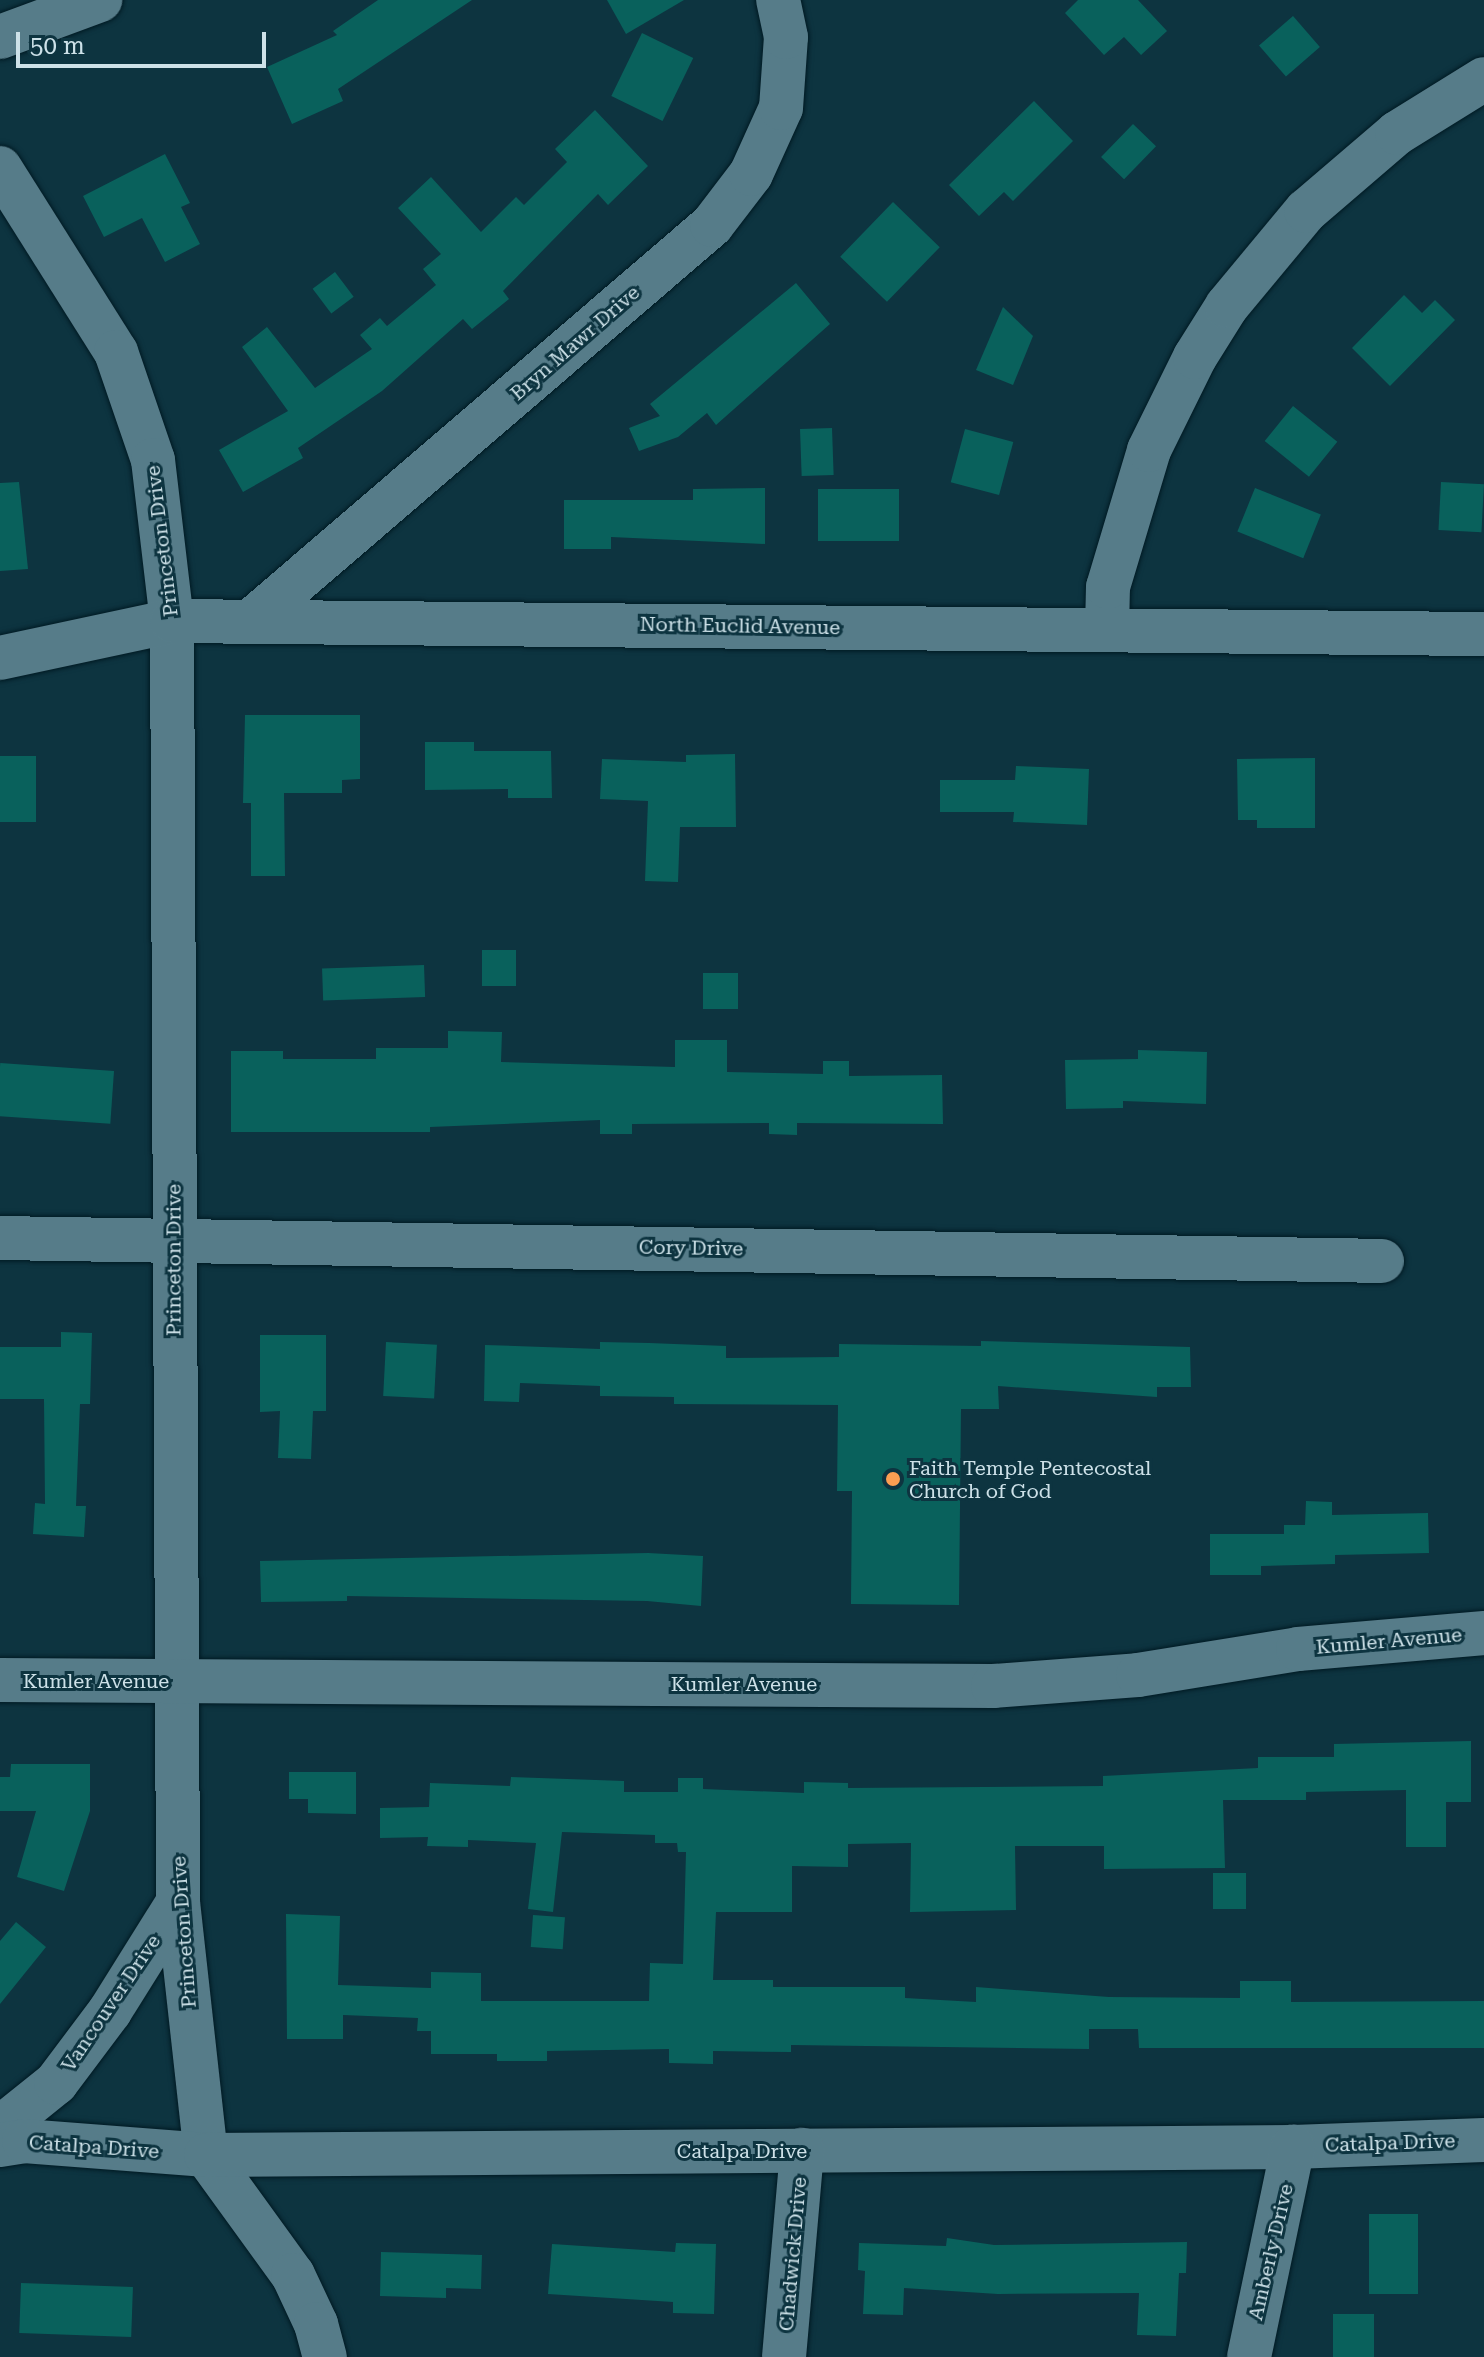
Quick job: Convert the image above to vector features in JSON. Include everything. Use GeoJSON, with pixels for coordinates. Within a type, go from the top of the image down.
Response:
{"type":"FeatureCollection","features":[{"type":"Feature","properties":{"kind":"street"},"geometry":{"type":"LineString","coordinates":[[0,37],[100,0]]}},
{"type":"Feature","properties":{"kind":"street","name":"Bryn Mawr Drive"},"geometry":{"type":"LineString","coordinates":[[252,620],[712,225],[751,174],[781,108],[786,37],[778,0]]}},
{"type":"Feature","properties":{"kind":"street"},"geometry":{"type":"LineString","coordinates":[[1107,630],[1108,587],[1149,450],[1183,378],[1227,306],[1316,201],[1397,133],[1484,79]]}},
{"type":"Feature","properties":{"kind":"street","name":"Princeton Drive"},"geometry":{"type":"LineString","coordinates":[[0,168],[88,301],[141,414],[155,475],[172,621],[178,1902],[206,2155],[293,2275],[316,2324],[325,2357]]}},
{"type":"Feature","properties":{"kind":"street","name":"North Euclid Avenue"},"geometry":{"type":"LineString","coordinates":[[0,658],[172,621],[1484,634]]}},
{"type":"Feature","properties":{"kind":"street","name":"Cory Drive"},"geometry":{"type":"LineString","coordinates":[[0,1238],[174,1238],[1382,1261]]}},
{"type":"Feature","properties":{"kind":"street","name":"Kumler Avenue"},"geometry":{"type":"LineString","coordinates":[[0,1680],[993,1686],[1138,1675],[1298,1649],[1484,1633]]}},
{"type":"Feature","properties":{"kind":"street","name":"Vancouver Drive"},"geometry":{"type":"LineString","coordinates":[[0,2128],[56,2083],[110,2011],[178,1902]]}},
{"type":"Feature","properties":{"kind":"street","name":"Catalpa Drive"},"geometry":{"type":"LineString","coordinates":[[0,2145],[24,2141],[206,2155],[1293,2147],[1484,2140]]}},
{"type":"Feature","properties":{"kind":"street","name":"Amberly Drive"},"geometry":{"type":"LineString","coordinates":[[1249,2357],[1293,2147]]}},
{"type":"Feature","properties":{"kind":"street","name":"Chadwick Drive"},"geometry":{"type":"LineString","coordinates":[[784,2357],[802,2150]]}},
{"type":"Feature","properties":{"kind":"building"},"geometry":{"type":"Polygon","coordinates":[[[378,0],[472,0],[338,89],[343,101],[292,124],[267,67],[337,35],[333,31],[378,0]]]}},
{"type":"Feature","properties":{"kind":"building"},"geometry":{"type":"Polygon","coordinates":[[[607,0],[684,0],[626,34],[607,0]]]}},
{"type":"Feature","properties":{"kind":"building"},"geometry":{"type":"Polygon","coordinates":[[[1078,0],[1138,0],[1167,31],[1141,55],[1124,37],[1104,55],[1065,13],[1078,0]]]}},
{"type":"Feature","properties":{"kind":"building"},"geometry":{"type":"Polygon","coordinates":[[[1293,16],[1320,47],[1286,76],[1259,46],[1293,16]]]}},
{"type":"Feature","properties":{"kind":"building"},"geometry":{"type":"Polygon","coordinates":[[[642,33],[693,58],[663,121],[611,96],[642,33]]]}},
{"type":"Feature","properties":{"kind":"building"},"geometry":{"type":"Polygon","coordinates":[[[1034,101],[1073,141],[1013,201],[1004,192],[979,216],[949,185],[1034,101]]]}},
{"type":"Feature","properties":{"kind":"building"},"geometry":{"type":"Polygon","coordinates":[[[595,110],[648,166],[608,205],[598,194],[503,291],[509,299],[472,329],[463,319],[382,391],[298,448],[303,458],[243,492],[219,450],[288,411],[242,347],[267,327],[315,388],[372,349],[360,335],[380,318],[387,326],[436,285],[423,269],[441,254],[398,208],[431,177],[481,232],[516,197],[524,205],[567,162],[555,149],[595,110]]]}},
{"type":"Feature","properties":{"kind":"building"},"geometry":{"type":"Polygon","coordinates":[[[1133,124],[1156,146],[1124,179],[1101,157],[1133,124]]]}},
{"type":"Feature","properties":{"kind":"building"},"geometry":{"type":"Polygon","coordinates":[[[165,154],[190,203],[181,207],[200,244],[165,262],[142,218],[104,237],[83,196],[165,154]]]}},
{"type":"Feature","properties":{"kind":"building"},"geometry":{"type":"Polygon","coordinates":[[[893,202],[940,247],[887,302],[840,257],[893,202]]]}},
{"type":"Feature","properties":{"kind":"building"},"geometry":{"type":"Polygon","coordinates":[[[335,272],[354,297],[331,314],[313,289],[335,272]]]}},
{"type":"Feature","properties":{"kind":"building"},"geometry":{"type":"Polygon","coordinates":[[[796,283],[830,324],[716,425],[707,413],[678,437],[639,451],[629,428],[660,416],[650,404],[796,283]]]}},
{"type":"Feature","properties":{"kind":"building"},"geometry":{"type":"Polygon","coordinates":[[[1404,295],[1422,313],[1435,300],[1455,320],[1390,386],[1352,348],[1404,295]]]}},
{"type":"Feature","properties":{"kind":"building"},"geometry":{"type":"Polygon","coordinates":[[[1003,307],[1033,336],[1013,385],[976,370],[1003,307]]]}},
{"type":"Feature","properties":{"kind":"building"},"geometry":{"type":"Polygon","coordinates":[[[1293,406],[1337,442],[1309,477],[1265,441],[1293,406]]]}},
{"type":"Feature","properties":{"kind":"building"},"geometry":{"type":"Polygon","coordinates":[[[832,428],[834,475],[802,476],[800,429],[832,428]]]}},
{"type":"Feature","properties":{"kind":"building"},"geometry":{"type":"Polygon","coordinates":[[[965,429],[1013,442],[999,495],[951,482],[965,429]]]}},
{"type":"Feature","properties":{"kind":"building"},"geometry":{"type":"Polygon","coordinates":[[[19,482],[28,569],[0,571],[0,483],[19,482]]]}},
{"type":"Feature","properties":{"kind":"building"},"geometry":{"type":"Polygon","coordinates":[[[1441,482],[1484,484],[1481,532],[1438,530],[1441,482]]]}},
{"type":"Feature","properties":{"kind":"building"},"geometry":{"type":"Polygon","coordinates":[[[765,488],[765,544],[611,537],[611,549],[564,549],[564,500],[693,500],[693,489],[765,488]]]}},
{"type":"Feature","properties":{"kind":"building"},"geometry":{"type":"Polygon","coordinates":[[[1255,488],[1321,515],[1303,558],[1237,532],[1255,488]]]}},
{"type":"Feature","properties":{"kind":"building"},"geometry":{"type":"Polygon","coordinates":[[[818,489],[899,489],[899,541],[818,541],[818,489]]]}},
{"type":"Feature","properties":{"kind":"building"},"geometry":{"type":"Polygon","coordinates":[[[245,715],[360,715],[360,779],[342,780],[342,793],[284,793],[285,876],[251,876],[251,803],[243,803],[245,715]]]}},
{"type":"Feature","properties":{"kind":"building"},"geometry":{"type":"Polygon","coordinates":[[[425,742],[474,742],[474,751],[551,751],[552,798],[508,798],[508,789],[425,790],[425,742]]]}},
{"type":"Feature","properties":{"kind":"building"},"geometry":{"type":"Polygon","coordinates":[[[735,754],[736,827],[680,827],[678,882],[645,881],[648,801],[600,799],[602,759],[686,762],[686,755],[735,754]]]}},
{"type":"Feature","properties":{"kind":"building"},"geometry":{"type":"Polygon","coordinates":[[[0,756],[36,756],[36,822],[0,822],[0,756]]]}},
{"type":"Feature","properties":{"kind":"building"},"geometry":{"type":"Polygon","coordinates":[[[1315,758],[1315,828],[1257,828],[1257,820],[1238,820],[1237,759],[1315,758]]]}},
{"type":"Feature","properties":{"kind":"building"},"geometry":{"type":"Polygon","coordinates":[[[1016,766],[1089,769],[1087,825],[1013,822],[1014,812],[940,812],[940,780],[1015,780],[1016,766]]]}},
{"type":"Feature","properties":{"kind":"building"},"geometry":{"type":"Polygon","coordinates":[[[482,950],[516,950],[516,986],[482,986],[482,950]]]}},
{"type":"Feature","properties":{"kind":"building"},"geometry":{"type":"Polygon","coordinates":[[[424,965],[425,997],[323,1001],[322,969],[424,965]]]}},
{"type":"Feature","properties":{"kind":"building"},"geometry":{"type":"Polygon","coordinates":[[[703,973],[738,973],[738,1009],[703,1009],[703,973]]]}},
{"type":"Feature","properties":{"kind":"building"},"geometry":{"type":"Polygon","coordinates":[[[448,1031],[502,1032],[501,1062],[675,1067],[675,1040],[727,1040],[727,1072],[823,1074],[823,1061],[849,1061],[849,1076],[942,1075],[943,1124],[797,1123],[797,1135],[769,1134],[769,1123],[632,1124],[632,1134],[600,1134],[600,1120],[430,1127],[430,1132],[231,1132],[231,1051],[283,1051],[283,1059],[376,1059],[376,1048],[448,1048],[448,1031]]]}},
{"type":"Feature","properties":{"kind":"building"},"geometry":{"type":"Polygon","coordinates":[[[1138,1050],[1207,1052],[1206,1104],[1123,1101],[1123,1108],[1066,1109],[1065,1060],[1138,1059],[1138,1050]]]}},
{"type":"Feature","properties":{"kind":"building"},"geometry":{"type":"Polygon","coordinates":[[[0,1063],[114,1071],[110,1124],[0,1116],[0,1063]]]}},
{"type":"Feature","properties":{"kind":"building"},"geometry":{"type":"Polygon","coordinates":[[[61,1332],[92,1333],[90,1404],[80,1404],[76,1506],[86,1506],[84,1537],[33,1534],[35,1503],[45,1504],[44,1399],[0,1399],[0,1347],[61,1347],[61,1332]]]}},
{"type":"Feature","properties":{"kind":"building"},"geometry":{"type":"Polygon","coordinates":[[[260,1335],[326,1335],[326,1411],[313,1411],[311,1459],[278,1458],[280,1411],[260,1412],[260,1335]]]}},
{"type":"Feature","properties":{"kind":"building"},"geometry":{"type":"Polygon","coordinates":[[[981,1341],[1190,1347],[1191,1387],[1157,1387],[1157,1397],[998,1386],[999,1409],[961,1409],[959,1605],[851,1604],[852,1491],[837,1491],[838,1405],[674,1404],[674,1397],[600,1396],[600,1386],[520,1383],[519,1402],[484,1401],[485,1345],[600,1349],[600,1342],[726,1346],[726,1358],[839,1357],[839,1344],[981,1346],[981,1341]]]}},
{"type":"Feature","properties":{"kind":"building"},"geometry":{"type":"Polygon","coordinates":[[[386,1342],[437,1345],[434,1399],[383,1396],[386,1342]]]}},
{"type":"Feature","properties":{"kind":"building"},"geometry":{"type":"Polygon","coordinates":[[[1306,1501],[1332,1502],[1332,1515],[1428,1513],[1429,1553],[1335,1555],[1335,1564],[1261,1566],[1261,1575],[1210,1575],[1210,1534],[1284,1534],[1284,1525],[1305,1525],[1306,1501]]]}},
{"type":"Feature","properties":{"kind":"building"},"geometry":{"type":"Polygon","coordinates":[[[648,1553],[703,1556],[701,1606],[647,1601],[347,1596],[347,1601],[261,1602],[260,1561],[648,1553]]]}},
{"type":"Feature","properties":{"kind":"building"},"geometry":{"type":"Polygon","coordinates":[[[1471,1741],[1471,1802],[1446,1802],[1446,1847],[1406,1847],[1406,1790],[1306,1792],[1306,1800],[1223,1800],[1225,1868],[1104,1869],[1104,1846],[1015,1846],[1016,1910],[910,1912],[911,1843],[848,1844],[848,1867],[792,1866],[792,1912],[716,1912],[713,1980],[773,1980],[773,1987],[905,1987],[905,1998],[976,2002],[976,1987],[1109,1997],[1240,1998],[1240,1981],[1291,1981],[1291,2002],[1484,2001],[1484,2048],[1139,2048],[1138,2029],[1089,2029],[1089,2049],[791,2045],[791,2052],[713,2051],[713,2064],[669,2063],[669,2049],[547,2051],[547,2061],[497,2061],[497,2054],[431,2054],[431,2031],[417,2031],[418,2018],[343,2015],[343,2039],[287,2039],[286,1914],[340,1916],[338,1985],[431,1988],[431,1972],[481,1973],[481,2001],[649,2001],[650,1963],[683,1964],[686,1852],[678,1852],[677,1843],[655,1843],[655,1835],[562,1832],[553,1912],[528,1909],[536,1843],[468,1840],[468,1847],[427,1846],[428,1837],[380,1838],[380,1808],[429,1807],[430,1783],[510,1786],[511,1777],[624,1781],[624,1792],[678,1792],[678,1778],[703,1778],[703,1789],[804,1793],[804,1782],[848,1783],[848,1788],[1103,1786],[1103,1776],[1258,1768],[1258,1757],[1334,1757],[1334,1744],[1471,1741]]]}},
{"type":"Feature","properties":{"kind":"building"},"geometry":{"type":"Polygon","coordinates":[[[11,1764],[90,1764],[90,1811],[64,1891],[17,1877],[36,1811],[0,1811],[0,1777],[10,1777],[11,1764]]]}},
{"type":"Feature","properties":{"kind":"building"},"geometry":{"type":"Polygon","coordinates":[[[289,1772],[356,1772],[356,1814],[308,1813],[308,1799],[289,1799],[289,1772]]]}},
{"type":"Feature","properties":{"kind":"building"},"geometry":{"type":"Polygon","coordinates":[[[1213,1873],[1246,1873],[1246,1909],[1213,1909],[1213,1873]]]}},
{"type":"Feature","properties":{"kind":"building"},"geometry":{"type":"Polygon","coordinates":[[[533,1915],[565,1917],[563,1949],[531,1947],[533,1915]]]}},
{"type":"Feature","properties":{"kind":"building"},"geometry":{"type":"Polygon","coordinates":[[[16,1922],[46,1947],[0,2004],[0,1941],[16,1922]]]}},
{"type":"Feature","properties":{"kind":"building"},"geometry":{"type":"Polygon","coordinates":[[[1369,2214],[1418,2214],[1418,2294],[1369,2294],[1369,2214]]]}},
{"type":"Feature","properties":{"kind":"building"},"geometry":{"type":"Polygon","coordinates":[[[947,2238],[994,2245],[1187,2242],[1186,2273],[1179,2273],[1176,2336],[1137,2335],[1139,2293],[998,2294],[904,2288],[903,2315],[863,2314],[865,2271],[858,2270],[859,2243],[946,2246],[947,2238]]]}},
{"type":"Feature","properties":{"kind":"building"},"geometry":{"type":"Polygon","coordinates":[[[676,2243],[716,2244],[714,2314],[673,2313],[673,2302],[548,2294],[552,2244],[675,2252],[676,2243]]]}},
{"type":"Feature","properties":{"kind":"building"},"geometry":{"type":"Polygon","coordinates":[[[381,2252],[482,2255],[481,2289],[446,2288],[446,2298],[380,2296],[381,2252]]]}},
{"type":"Feature","properties":{"kind":"building"},"geometry":{"type":"Polygon","coordinates":[[[21,2283],[133,2287],[131,2337],[19,2333],[21,2283]]]}},
{"type":"Feature","properties":{"kind":"building"},"geometry":{"type":"Polygon","coordinates":[[[1333,2314],[1374,2314],[1374,2357],[1333,2357],[1333,2314]]]}},
{"type":"Feature","properties":{"kind":"place","name":"Faith Temple Pentecostal Church of God"},"geometry":{"type":"Point","coordinates":[893,1479]}}]}
